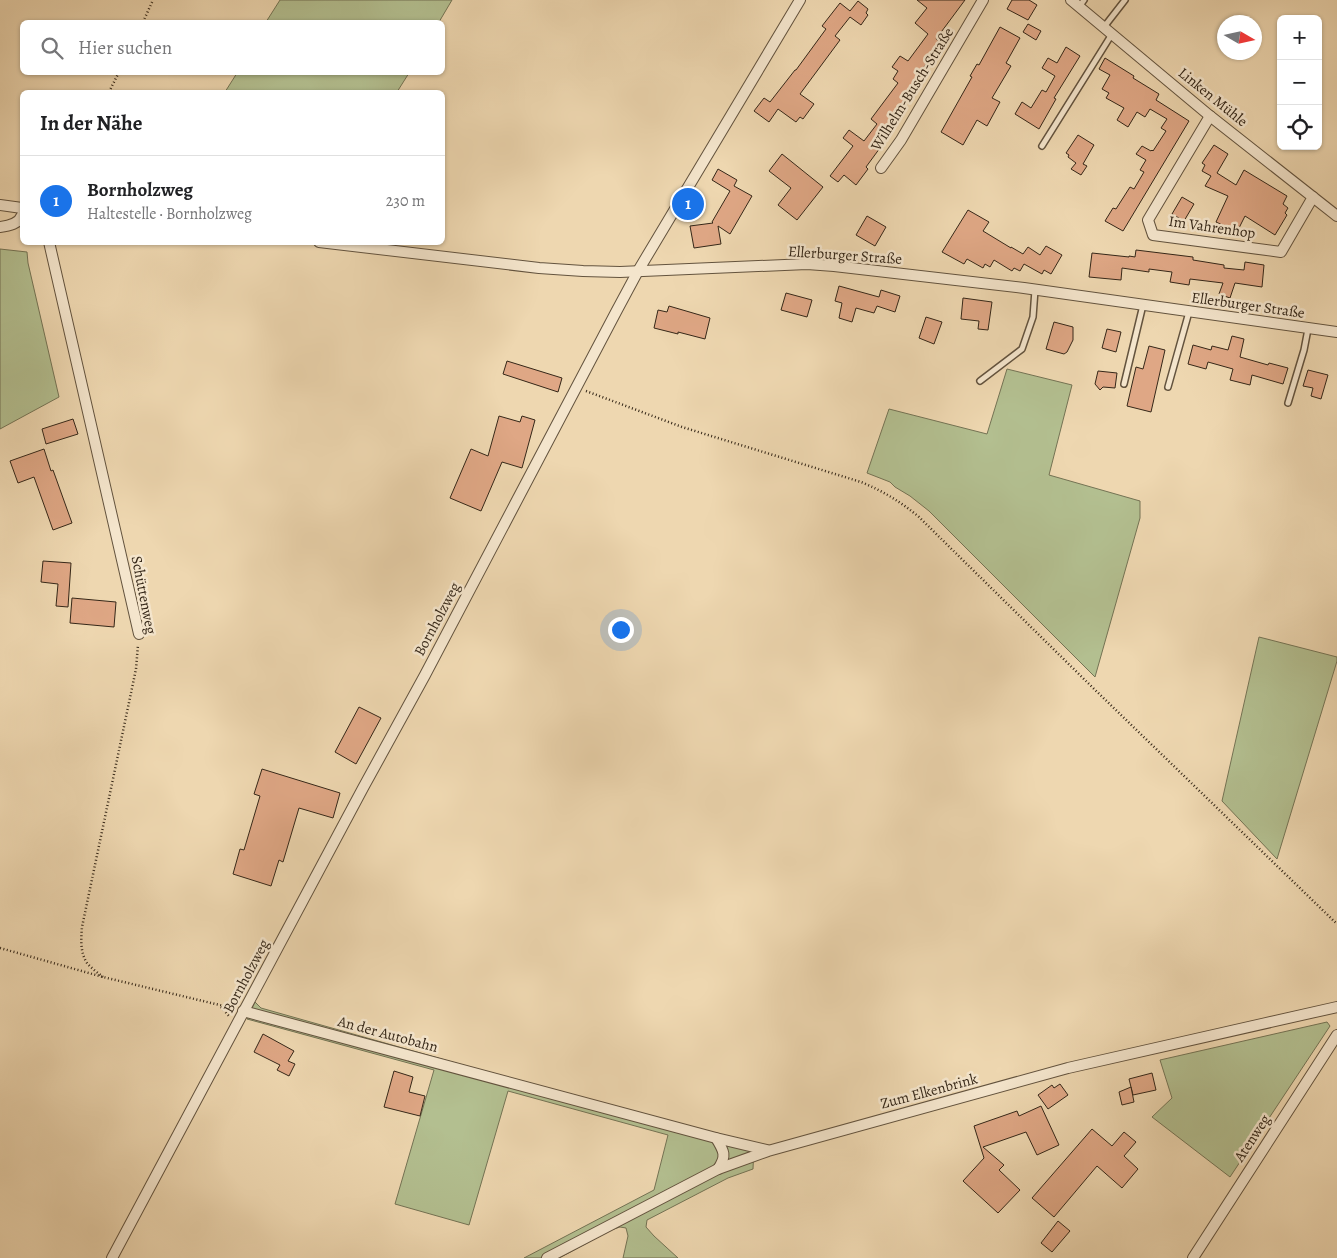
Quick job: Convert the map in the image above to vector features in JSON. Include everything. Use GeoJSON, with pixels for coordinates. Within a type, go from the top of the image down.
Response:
{"type":"FeatureCollection","features":[{"type":"Feature","properties":{"kind":"street","name":"Bornholzweg"},"geometry":{"type":"LineString","coordinates":[[112,1258],[429,667],[638,271],[800,0]]}},
{"type":"Feature","properties":{"kind":"street","name":"Wilhelm-Busch-Straße"},"geometry":{"type":"LineString","coordinates":[[881,168],[901,140],[983,0]]}},
{"type":"Feature","properties":{"kind":"street","name":"Linken Mühle"},"geometry":{"type":"LineString","coordinates":[[1078,2],[1112,34],[1210,116],[1337,216]]}},
{"type":"Feature","properties":{"kind":"street","name":"Im Vahrenhop"},"geometry":{"type":"LineString","coordinates":[[1210,116],[1148,220],[1153,235],[1281,252],[1314,197]]}},
{"type":"Feature","properties":{"kind":"street"},"geometry":{"type":"LineString","coordinates":[[0,205],[20,208]]}},
{"type":"Feature","properties":{"kind":"street"},"geometry":{"type":"LineString","coordinates":[[0,227],[13,224],[20,219]]}},
{"type":"Feature","properties":{"kind":"street","name":"Schüttenweg"},"geometry":{"type":"LineString","coordinates":[[50,245],[139,634]]}},
{"type":"Feature","properties":{"kind":"street","name":"Ellerburger Straße"},"geometry":{"type":"LineString","coordinates":[[345,245],[539,268],[583,271],[620,272],[808,264],[1035,289],[1337,332]]}},
{"type":"Feature","properties":{"kind":"street","name":"Zum Elkenbrink"},"geometry":{"type":"LineString","coordinates":[[547,1258],[718,1169],[768,1151],[1068,1068],[1337,1007]]}},
{"type":"Feature","properties":{"kind":"street","name":"An der Autobahn"},"geometry":{"type":"LineString","coordinates":[[243,1011],[768,1151]]}},
{"type":"Feature","properties":{"kind":"street","name":"Atenweg"},"geometry":{"type":"LineString","coordinates":[[1193,1258],[1337,1034]]}},
{"type":"Feature","properties":{"kind":"street"},"geometry":{"type":"LineString","coordinates":[[716,1138],[724,1157],[718,1169]]}},
{"type":"Feature","properties":{"kind":"lane"},"geometry":{"type":"LineString","coordinates":[[1104,27],[1125,0]]}},
{"type":"Feature","properties":{"kind":"lane"},"geometry":{"type":"LineString","coordinates":[[1042,146],[1112,34]]}},
{"type":"Feature","properties":{"kind":"lane"},"geometry":{"type":"LineString","coordinates":[[980,381],[1022,349],[1033,317],[1035,289]]}},
{"type":"Feature","properties":{"kind":"lane"},"geometry":{"type":"LineString","coordinates":[[1124,384],[1143,305]]}},
{"type":"Feature","properties":{"kind":"lane"},"geometry":{"type":"LineString","coordinates":[[1168,387],[1189,312]]}},
{"type":"Feature","properties":{"kind":"lane"},"geometry":{"type":"LineString","coordinates":[[1288,403],[1304,350],[1308,329]]}},
{"type":"Feature","properties":{"kind":"path"},"geometry":{"type":"LineString","coordinates":[[143,20],[153,0]]}},
{"type":"Feature","properties":{"kind":"path"},"geometry":{"type":"LineString","coordinates":[[110,90],[117,75]]}},
{"type":"Feature","properties":{"kind":"path"},"geometry":{"type":"LineString","coordinates":[[576,387],[682,427],[861,482],[879,489],[905,505],[1337,924]]}},
{"type":"Feature","properties":{"kind":"path","name":"Schüttenweg"},"geometry":{"type":"LineString","coordinates":[[103,977],[88,964],[80,941],[136,669],[139,634]]}},
{"type":"Feature","properties":{"kind":"path"},"geometry":{"type":"LineString","coordinates":[[0,948],[103,977],[243,1011]]}},
{"type":"Feature","properties":{"kind":"green space"},"geometry":{"type":"Polygon","coordinates":[[[280,0],[452,0],[440,20],[267,20],[280,0]]]}},
{"type":"Feature","properties":{"kind":"green space"},"geometry":{"type":"Polygon","coordinates":[[[236,75],[408,75],[398,90],[226,90],[236,75]]]}},
{"type":"Feature","properties":{"kind":"green space"},"geometry":{"type":"Polygon","coordinates":[[[0,249],[27,252],[59,397],[0,429],[0,249]]]}},
{"type":"Feature","properties":{"kind":"green space"},"geometry":{"type":"Polygon","coordinates":[[[1007,369],[1072,385],[1049,475],[1140,501],[1140,518],[1095,677],[929,511],[890,482],[867,473],[889,409],[987,434],[1007,369]]]}},
{"type":"Feature","properties":{"kind":"green space"},"geometry":{"type":"Polygon","coordinates":[[[1259,637],[1337,657],[1277,859],[1222,801],[1259,637]]]}},
{"type":"Feature","properties":{"kind":"green space"},"geometry":{"type":"Polygon","coordinates":[[[255,1002],[261,1008],[742,1144],[754,1145],[753,1169],[728,1178],[647,1220],[646,1227],[678,1258],[623,1258],[628,1236],[626,1228],[620,1227],[559,1258],[524,1258],[654,1190],[668,1135],[508,1091],[469,1225],[395,1204],[434,1070],[247,1019],[255,1002]]]}},
{"type":"Feature","properties":{"kind":"green space"},"geometry":{"type":"Polygon","coordinates":[[[1327,1022],[1330,1026],[1230,1177],[1152,1117],[1172,1098],[1160,1060],[1327,1022]]]}},
{"type":"Feature","properties":{"kind":"building"},"geometry":{"type":"Polygon","coordinates":[[[917,0],[965,0],[936,39],[942,43],[907,94],[910,96],[905,106],[884,134],[888,137],[866,167],[868,169],[856,185],[844,175],[838,182],[830,176],[853,146],[843,138],[849,130],[864,141],[877,124],[871,119],[898,83],[893,79],[898,71],[892,67],[900,56],[908,61],[928,34],[915,23],[927,8],[917,0]]]}},
{"type":"Feature","properties":{"kind":"building"},"geometry":{"type":"Polygon","coordinates":[[[1012,0],[1029,0],[1037,5],[1028,20],[1007,9],[1012,0]]]}},
{"type":"Feature","properties":{"kind":"building"},"geometry":{"type":"Polygon","coordinates":[[[858,1],[868,9],[866,13],[868,15],[861,25],[850,17],[835,36],[840,40],[800,94],[814,104],[803,119],[800,117],[796,122],[778,109],[769,122],[754,111],[764,98],[770,102],[796,70],[826,29],[822,26],[840,3],[850,11],[858,1]]]}},
{"type":"Feature","properties":{"kind":"building"},"geometry":{"type":"Polygon","coordinates":[[[1028,24],[1041,31],[1036,40],[1023,32],[1028,24]]]}},
{"type":"Feature","properties":{"kind":"building"},"geometry":{"type":"Polygon","coordinates":[[[1000,27],[1020,38],[1006,63],[1011,66],[992,98],[1000,102],[987,126],[977,120],[963,145],[941,132],[972,77],[970,76],[977,64],[979,65],[1000,27]]]}},
{"type":"Feature","properties":{"kind":"building"},"geometry":{"type":"Polygon","coordinates":[[[1066,47],[1080,56],[1054,98],[1056,99],[1039,129],[1015,114],[1022,102],[1031,108],[1042,90],[1046,92],[1055,76],[1042,68],[1048,58],[1057,63],[1066,47]]]}},
{"type":"Feature","properties":{"kind":"building"},"geometry":{"type":"Polygon","coordinates":[[[1105,58],[1159,94],[1156,100],[1189,121],[1123,231],[1105,221],[1113,208],[1116,209],[1130,187],[1134,189],[1144,172],[1140,170],[1146,160],[1136,154],[1142,146],[1153,151],[1166,131],[1161,128],[1167,119],[1150,109],[1145,117],[1137,112],[1128,127],[1117,120],[1124,108],[1106,98],[1109,93],[1102,89],[1110,75],[1099,69],[1105,58]]]}},
{"type":"Feature","properties":{"kind":"building"},"geometry":{"type":"Polygon","coordinates":[[[1078,135],[1094,145],[1083,164],[1087,166],[1081,175],[1071,169],[1076,163],[1066,153],[1078,135]]]}},
{"type":"Feature","properties":{"kind":"building"},"geometry":{"type":"Polygon","coordinates":[[[1214,145],[1228,154],[1217,173],[1236,185],[1244,170],[1287,196],[1283,204],[1288,208],[1285,213],[1287,215],[1275,235],[1245,216],[1237,232],[1216,222],[1228,196],[1205,186],[1211,176],[1202,171],[1205,165],[1202,163],[1214,145]]]}},
{"type":"Feature","properties":{"kind":"building"},"geometry":{"type":"Polygon","coordinates":[[[782,154],[823,187],[797,220],[778,205],[791,188],[769,171],[782,154]]]}},
{"type":"Feature","properties":{"kind":"building"},"geometry":{"type":"Polygon","coordinates":[[[718,169],[737,180],[734,186],[752,196],[730,234],[718,226],[721,244],[694,248],[690,226],[713,223],[730,191],[712,180],[718,169]]]}},
{"type":"Feature","properties":{"kind":"building"},"geometry":{"type":"Polygon","coordinates":[[[1182,197],[1194,204],[1184,221],[1172,214],[1182,197]]]}},
{"type":"Feature","properties":{"kind":"building"},"geometry":{"type":"Polygon","coordinates":[[[968,210],[989,222],[983,231],[1023,254],[1028,247],[1040,255],[1046,246],[1062,255],[1051,274],[1044,270],[1042,274],[1024,264],[1020,271],[1014,268],[1012,271],[994,260],[990,267],[985,264],[983,268],[967,259],[964,264],[942,252],[968,210]]]}},
{"type":"Feature","properties":{"kind":"building"},"geometry":{"type":"Polygon","coordinates":[[[867,216],[886,227],[875,246],[856,235],[867,216]]]}},
{"type":"Feature","properties":{"kind":"building"},"geometry":{"type":"Polygon","coordinates":[[[1136,250],[1193,257],[1193,260],[1224,265],[1224,268],[1244,270],[1245,262],[1264,265],[1262,287],[1235,283],[1230,298],[1219,294],[1223,283],[1190,279],[1189,285],[1170,282],[1172,272],[1149,269],[1149,272],[1122,268],[1121,280],[1089,277],[1092,253],[1135,257],[1136,250]]]}},
{"type":"Feature","properties":{"kind":"building"},"geometry":{"type":"Polygon","coordinates":[[[839,286],[879,297],[881,290],[900,296],[895,312],[877,306],[874,313],[856,308],[852,322],[839,318],[842,303],[835,301],[839,286]]]}},
{"type":"Feature","properties":{"kind":"building"},"geometry":{"type":"Polygon","coordinates":[[[786,293],[812,300],[807,317],[781,310],[786,293]]]}},
{"type":"Feature","properties":{"kind":"building"},"geometry":{"type":"Polygon","coordinates":[[[963,298],[992,302],[988,330],[978,329],[979,321],[961,319],[963,298]]]}},
{"type":"Feature","properties":{"kind":"building"},"geometry":{"type":"Polygon","coordinates":[[[669,306],[710,318],[705,339],[654,328],[658,310],[667,312],[669,306]]]}},
{"type":"Feature","properties":{"kind":"building"},"geometry":{"type":"Polygon","coordinates":[[[926,317],[942,322],[934,344],[919,338],[926,317]]]}},
{"type":"Feature","properties":{"kind":"building"},"geometry":{"type":"Polygon","coordinates":[[[1054,322],[1073,327],[1073,340],[1064,354],[1046,349],[1054,322]]]}},
{"type":"Feature","properties":{"kind":"building"},"geometry":{"type":"Polygon","coordinates":[[[1107,329],[1121,332],[1116,352],[1102,348],[1107,329]]]}},
{"type":"Feature","properties":{"kind":"building"},"geometry":{"type":"Polygon","coordinates":[[[1232,336],[1244,339],[1240,357],[1268,365],[1269,363],[1288,368],[1283,384],[1252,375],[1250,385],[1230,380],[1233,369],[1208,362],[1206,369],[1188,364],[1193,345],[1211,350],[1212,346],[1228,350],[1232,336]]]}},
{"type":"Feature","properties":{"kind":"building"},"geometry":{"type":"Polygon","coordinates":[[[1149,346],[1165,350],[1151,412],[1127,406],[1136,367],[1143,369],[1149,346]]]}},
{"type":"Feature","properties":{"kind":"building"},"geometry":{"type":"Polygon","coordinates":[[[507,361],[562,378],[558,392],[503,374],[507,361]]]}},
{"type":"Feature","properties":{"kind":"building"},"geometry":{"type":"Polygon","coordinates":[[[1308,370],[1328,375],[1321,399],[1311,396],[1313,388],[1303,386],[1308,370]]]}},
{"type":"Feature","properties":{"kind":"building"},"geometry":{"type":"Polygon","coordinates":[[[1098,371],[1117,373],[1115,388],[1103,387],[1100,390],[1095,384],[1098,371]]]}},
{"type":"Feature","properties":{"kind":"building"},"geometry":{"type":"Polygon","coordinates":[[[499,416],[520,422],[522,416],[535,420],[522,468],[502,462],[481,511],[450,498],[471,449],[488,456],[499,416]]]}},
{"type":"Feature","properties":{"kind":"building"},"geometry":{"type":"Polygon","coordinates":[[[73,419],[78,434],[46,444],[42,429],[73,419]]]}},
{"type":"Feature","properties":{"kind":"building"},"geometry":{"type":"Polygon","coordinates":[[[44,449],[72,523],[53,530],[34,477],[18,483],[10,461],[44,449]]]}},
{"type":"Feature","properties":{"kind":"building"},"geometry":{"type":"Polygon","coordinates":[[[43,561],[71,563],[68,607],[56,606],[58,584],[41,582],[43,561]]]}},
{"type":"Feature","properties":{"kind":"building"},"geometry":{"type":"Polygon","coordinates":[[[72,598],[116,602],[114,627],[70,623],[72,598]]]}},
{"type":"Feature","properties":{"kind":"building"},"geometry":{"type":"Polygon","coordinates":[[[359,707],[381,718],[356,764],[335,752],[359,707]]]}},
{"type":"Feature","properties":{"kind":"building"},"geometry":{"type":"Polygon","coordinates":[[[262,769],[340,793],[333,818],[299,808],[283,862],[279,860],[271,886],[233,874],[240,849],[244,850],[260,796],[254,794],[262,769]]]}},
{"type":"Feature","properties":{"kind":"building"},"geometry":{"type":"Polygon","coordinates":[[[263,1034],[294,1051],[288,1061],[295,1064],[289,1076],[277,1070],[280,1065],[254,1052],[263,1034]]]}},
{"type":"Feature","properties":{"kind":"building"},"geometry":{"type":"Polygon","coordinates":[[[394,1071],[413,1077],[409,1092],[425,1096],[420,1116],[384,1107],[394,1071]]]}},
{"type":"Feature","properties":{"kind":"building"},"geometry":{"type":"Polygon","coordinates":[[[1152,1073],[1156,1090],[1133,1095],[1129,1079],[1152,1073]]]}},
{"type":"Feature","properties":{"kind":"building"},"geometry":{"type":"Polygon","coordinates":[[[1060,1084],[1068,1095],[1048,1109],[1038,1095],[1052,1085],[1054,1088],[1060,1084]]]}},
{"type":"Feature","properties":{"kind":"building"},"geometry":{"type":"Polygon","coordinates":[[[1131,1087],[1134,1102],[1122,1105],[1119,1092],[1131,1087]]]}},
{"type":"Feature","properties":{"kind":"building"},"geometry":{"type":"Polygon","coordinates":[[[1041,1106],[1059,1145],[1037,1155],[1026,1132],[983,1147],[1004,1165],[999,1170],[1020,1190],[998,1213],[963,1181],[984,1158],[974,1126],[1017,1111],[1019,1116],[1041,1106]]]}},
{"type":"Feature","properties":{"kind":"building"},"geometry":{"type":"Polygon","coordinates":[[[1092,1129],[1112,1146],[1124,1132],[1136,1142],[1124,1156],[1138,1169],[1122,1188],[1097,1166],[1054,1217],[1032,1198],[1092,1129]]]}},
{"type":"Feature","properties":{"kind":"building"},"geometry":{"type":"Polygon","coordinates":[[[1058,1221],[1070,1231],[1052,1252],[1041,1243],[1058,1221]]]}},
{"type":"Feature","properties":{"kind":"place","name":"Bornholzweg"},"geometry":{"type":"Point","coordinates":[688,204]}}]}
